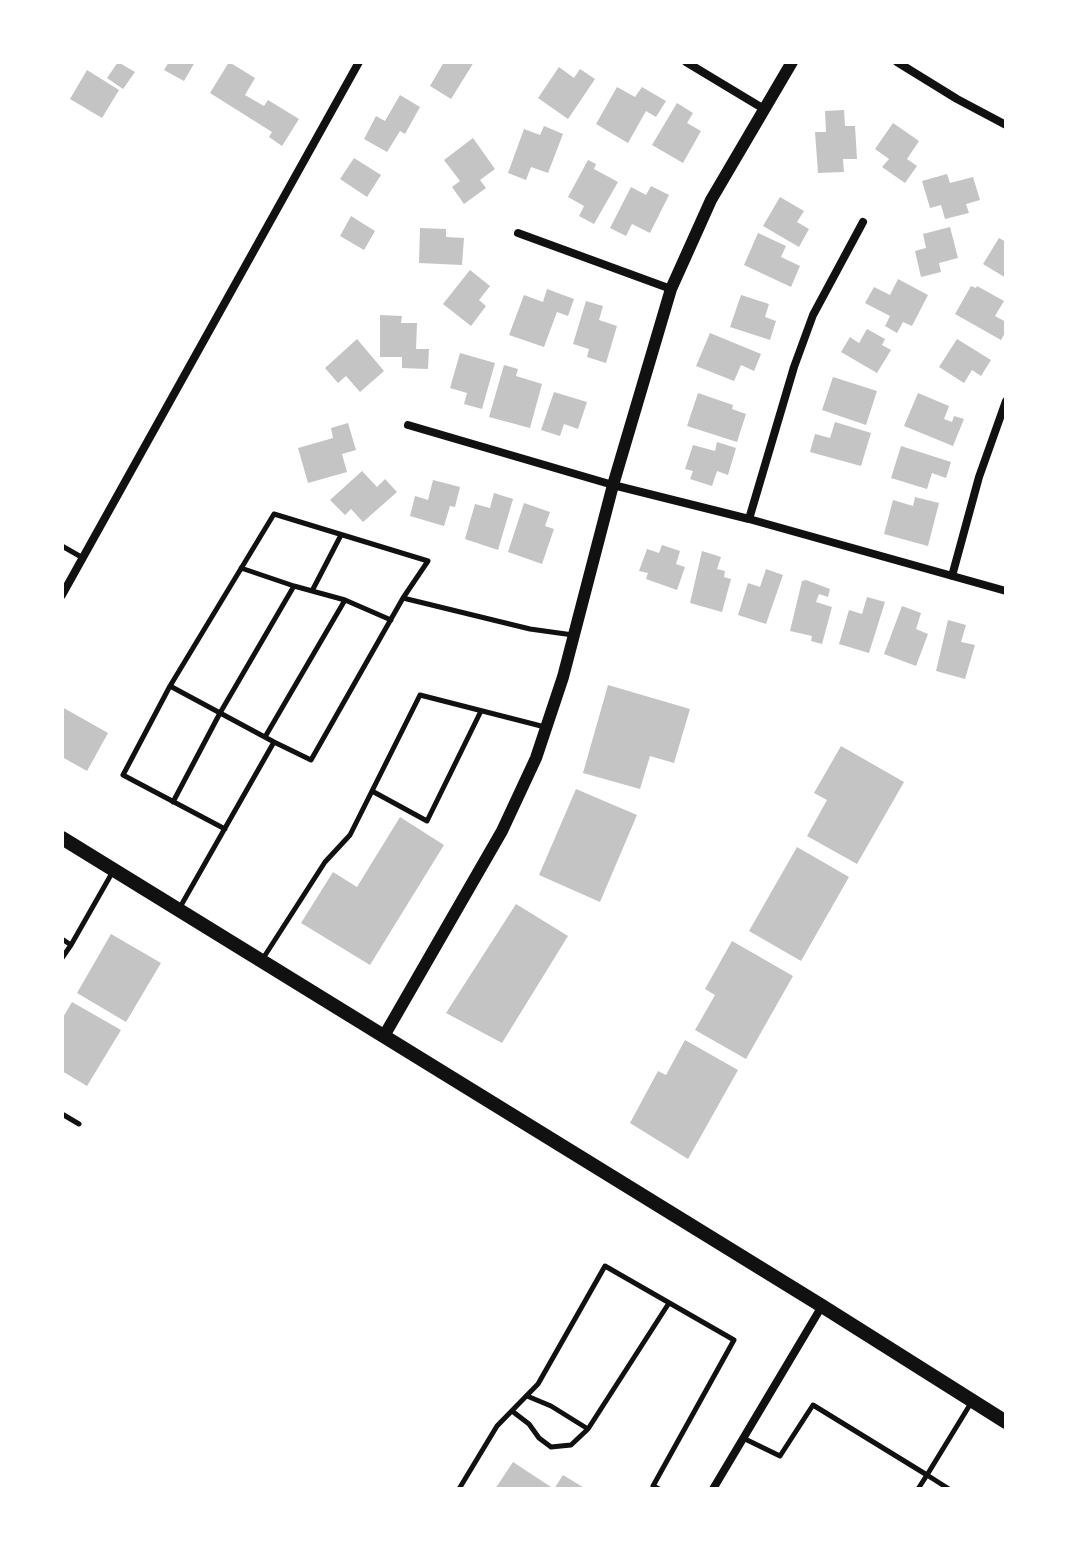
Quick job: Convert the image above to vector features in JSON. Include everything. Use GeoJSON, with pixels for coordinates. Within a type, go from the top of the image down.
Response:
{"type":"FeatureCollection","features":[{"type":"Feature","properties":{"kind":"main road"},"geometry":{"type":"LineString","coordinates":[[62,838],[1006,1422]]}},
{"type":"Feature","properties":{"kind":"street"},"geometry":{"type":"LineString","coordinates":[[62,595],[359,62]]}},
{"type":"Feature","properties":{"kind":"street"},"geometry":{"type":"LineString","coordinates":[[686,62],[764,109]]}},
{"type":"Feature","properties":{"kind":"street"},"geometry":{"type":"LineString","coordinates":[[384,1036],[502,831],[536,758],[671,289],[711,200],[792,62]]}},
{"type":"Feature","properties":{"kind":"street"},"geometry":{"type":"LineString","coordinates":[[897,62],[1006,125]]}},
{"type":"Feature","properties":{"kind":"street"},"geometry":{"type":"LineString","coordinates":[[749,519],[794,367],[813,315],[863,222]]}},
{"type":"Feature","properties":{"kind":"street"},"geometry":{"type":"LineString","coordinates":[[518,233],[671,289]]}},
{"type":"Feature","properties":{"kind":"street"},"geometry":{"type":"LineString","coordinates":[[952,576],[979,477],[1006,401]]}},
{"type":"Feature","properties":{"kind":"street"},"geometry":{"type":"LineString","coordinates":[[408,425],[613,485],[749,519],[1006,591]]}},
{"type":"Feature","properties":{"kind":"street"},"geometry":{"type":"LineString","coordinates":[[713,1489],[822,1306]]}},
{"type":"Feature","properties":{"kind":"lane"},"geometry":{"type":"LineString","coordinates":[[170,686],[311,760],[403,598],[428,561],[274,514],[170,686],[123,775],[225,829]]}},
{"type":"Feature","properties":{"kind":"lane"},"geometry":{"type":"LineString","coordinates":[[312,591],[341,535]]}},
{"type":"Feature","properties":{"kind":"lane"},"geometry":{"type":"LineString","coordinates":[[62,546],[83,558]]}},
{"type":"Feature","properties":{"kind":"lane"},"geometry":{"type":"LineString","coordinates":[[241,568],[345,600],[391,620]]}},
{"type":"Feature","properties":{"kind":"lane"},"geometry":{"type":"LineString","coordinates":[[173,802],[220,713],[294,586]]}},
{"type":"Feature","properties":{"kind":"lane"},"geometry":{"type":"LineString","coordinates":[[403,598],[530,629],[573,636]]}},
{"type":"Feature","properties":{"kind":"lane"},"geometry":{"type":"LineString","coordinates":[[265,737],[345,600]]}},
{"type":"Feature","properties":{"kind":"lane"},"geometry":{"type":"LineString","coordinates":[[262,961],[325,862],[350,835],[420,695],[546,728]]}},
{"type":"Feature","properties":{"kind":"lane"},"geometry":{"type":"LineString","coordinates":[[372,791],[427,821],[481,711]]}},
{"type":"Feature","properties":{"kind":"lane"},"geometry":{"type":"LineString","coordinates":[[179,910],[274,742]]}},
{"type":"Feature","properties":{"kind":"lane"},"geometry":{"type":"LineString","coordinates":[[62,958],[114,870]]}},
{"type":"Feature","properties":{"kind":"lane"},"geometry":{"type":"LineString","coordinates":[[62,939],[71,945]]}},
{"type":"Feature","properties":{"kind":"lane"},"geometry":{"type":"LineString","coordinates":[[62,1114],[79,1124]]}},
{"type":"Feature","properties":{"kind":"lane"},"geometry":{"type":"LineString","coordinates":[[459,1489],[497,1426],[538,1384],[605,1266],[734,1340],[653,1486],[659,1489]]}},
{"type":"Feature","properties":{"kind":"lane"},"geometry":{"type":"LineString","coordinates":[[512,1411],[551,1447],[571,1445],[588,1429],[669,1303]]}},
{"type":"Feature","properties":{"kind":"lane"},"geometry":{"type":"LineString","coordinates":[[527,1396],[551,1406],[588,1429]]}},
{"type":"Feature","properties":{"kind":"lane"},"geometry":{"type":"LineString","coordinates":[[918,1489],[972,1401]]}},
{"type":"Feature","properties":{"kind":"lane"},"geometry":{"type":"LineString","coordinates":[[743,1438],[780,1456],[813,1405],[949,1489]]}},
{"type":"Feature","properties":{"kind":"building"},"geometry":{"type":"Polygon","coordinates":[[[118,62],[135,72],[123,89],[107,78],[118,62]]]}},
{"type":"Feature","properties":{"kind":"building"},"geometry":{"type":"Polygon","coordinates":[[[169,62],[195,62],[184,81],[164,70],[169,62]]]}},
{"type":"Feature","properties":{"kind":"building"},"geometry":{"type":"Polygon","coordinates":[[[229,62],[255,78],[245,95],[264,106],[268,100],[299,119],[282,146],[269,137],[272,132],[210,93],[229,62]]]}},
{"type":"Feature","properties":{"kind":"building"},"geometry":{"type":"Polygon","coordinates":[[[444,62],[474,62],[451,99],[430,86],[444,62]]]}},
{"type":"Feature","properties":{"kind":"building"},"geometry":{"type":"Polygon","coordinates":[[[559,67],[574,78],[580,69],[595,79],[568,119],[538,98],[559,67]]]}},
{"type":"Feature","properties":{"kind":"building"},"geometry":{"type":"Polygon","coordinates":[[[87,70],[119,90],[102,118],[70,99],[87,70]]]}},
{"type":"Feature","properties":{"kind":"building"},"geometry":{"type":"Polygon","coordinates":[[[617,87],[635,97],[642,87],[666,101],[656,117],[646,111],[628,143],[596,124],[617,87]]]}},
{"type":"Feature","properties":{"kind":"building"},"geometry":{"type":"Polygon","coordinates":[[[400,95],[420,107],[405,134],[400,131],[387,152],[364,139],[376,116],[385,121],[400,95]]]}},
{"type":"Feature","properties":{"kind":"building"},"geometry":{"type":"Polygon","coordinates":[[[677,103],[693,113],[687,123],[701,131],[683,163],[652,145],[677,103]]]}},
{"type":"Feature","properties":{"kind":"building"},"geometry":{"type":"Polygon","coordinates":[[[844,110],[845,126],[855,126],[857,159],[843,159],[844,172],[818,173],[815,132],[826,132],[825,111],[844,110]]]}},
{"type":"Feature","properties":{"kind":"building"},"geometry":{"type":"Polygon","coordinates":[[[893,123],[919,141],[907,159],[917,166],[905,183],[882,167],[889,159],[875,149],[893,123]]]}},
{"type":"Feature","properties":{"kind":"building"},"geometry":{"type":"Polygon","coordinates":[[[544,126],[563,134],[548,173],[531,167],[526,180],[508,173],[524,129],[540,135],[544,126]]]}},
{"type":"Feature","properties":{"kind":"building"},"geometry":{"type":"Polygon","coordinates":[[[473,138],[495,169],[480,180],[486,188],[464,204],[452,187],[460,181],[444,160],[473,138]]]}},
{"type":"Feature","properties":{"kind":"building"},"geometry":{"type":"Polygon","coordinates":[[[354,158],[381,175],[367,197],[340,179],[354,158]]]}},
{"type":"Feature","properties":{"kind":"building"},"geometry":{"type":"Polygon","coordinates":[[[588,160],[596,164],[594,169],[618,182],[594,224],[579,216],[584,206],[568,197],[588,160]]]}},
{"type":"Feature","properties":{"kind":"building"},"geometry":{"type":"Polygon","coordinates":[[[947,174],[950,183],[973,177],[980,200],[966,204],[969,213],[945,219],[941,205],[930,208],[922,181],[947,174]]]}},
{"type":"Feature","properties":{"kind":"building"},"geometry":{"type":"Polygon","coordinates":[[[651,186],[669,195],[650,233],[632,224],[626,236],[610,228],[631,187],[646,195],[651,186]]]}},
{"type":"Feature","properties":{"kind":"building"},"geometry":{"type":"Polygon","coordinates":[[[780,197],[804,211],[797,222],[809,229],[799,247],[763,226],[780,197]]]}},
{"type":"Feature","properties":{"kind":"building"},"geometry":{"type":"Polygon","coordinates":[[[351,216],[375,231],[364,250],[340,236],[351,216]]]}},
{"type":"Feature","properties":{"kind":"building"},"geometry":{"type":"Polygon","coordinates":[[[950,227],[958,258],[939,263],[941,272],[921,277],[915,251],[926,248],[923,234],[950,227]]]}},
{"type":"Feature","properties":{"kind":"building"},"geometry":{"type":"Polygon","coordinates":[[[420,228],[446,229],[446,237],[464,238],[462,265],[419,263],[420,228]]]}},
{"type":"Feature","properties":{"kind":"building"},"geometry":{"type":"Polygon","coordinates":[[[758,233],[786,246],[781,257],[800,266],[791,287],[744,265],[758,233]]]}},
{"type":"Feature","properties":{"kind":"building"},"geometry":{"type":"Polygon","coordinates":[[[999,238],[1006,242],[1006,278],[983,264],[999,238]]]}},
{"type":"Feature","properties":{"kind":"building"},"geometry":{"type":"Polygon","coordinates":[[[470,270],[490,286],[479,300],[486,306],[471,326],[443,304],[470,270]]]}},
{"type":"Feature","properties":{"kind":"building"},"geometry":{"type":"Polygon","coordinates":[[[898,279],[928,295],[912,326],[903,322],[897,333],[885,326],[890,316],[865,303],[874,287],[890,295],[898,279]]]}},
{"type":"Feature","properties":{"kind":"building"},"geometry":{"type":"Polygon","coordinates":[[[971,286],[977,286],[1004,301],[995,316],[1006,322],[1006,331],[1001,340],[955,314],[971,286]]]}},
{"type":"Feature","properties":{"kind":"building"},"geometry":{"type":"Polygon","coordinates":[[[547,289],[574,299],[568,316],[557,312],[544,347],[509,335],[524,295],[543,302],[547,289]]]}},
{"type":"Feature","properties":{"kind":"building"},"geometry":{"type":"Polygon","coordinates":[[[741,295],[769,304],[765,317],[776,321],[770,340],[730,327],[741,295]]]}},
{"type":"Feature","properties":{"kind":"building"},"geometry":{"type":"Polygon","coordinates":[[[586,301],[603,306],[599,320],[617,326],[606,363],[587,357],[589,349],[573,344],[586,301]]]}},
{"type":"Feature","properties":{"kind":"building"},"geometry":{"type":"Polygon","coordinates":[[[380,315],[402,316],[401,323],[417,323],[416,349],[429,349],[428,369],[402,368],[402,357],[380,357],[380,315]]]}},
{"type":"Feature","properties":{"kind":"building"},"geometry":{"type":"Polygon","coordinates":[[[867,329],[885,339],[882,345],[891,350],[877,373],[841,352],[850,337],[859,343],[867,329]]]}},
{"type":"Feature","properties":{"kind":"building"},"geometry":{"type":"Polygon","coordinates":[[[710,333],[761,354],[754,371],[741,365],[734,381],[696,366],[710,333]]]}},
{"type":"Feature","properties":{"kind":"building"},"geometry":{"type":"Polygon","coordinates":[[[357,339],[384,371],[360,392],[346,376],[338,383],[325,368],[357,339]]]}},
{"type":"Feature","properties":{"kind":"building"},"geometry":{"type":"Polygon","coordinates":[[[957,339],[991,360],[981,376],[972,370],[964,383],[939,367],[957,339]]]}},
{"type":"Feature","properties":{"kind":"building"},"geometry":{"type":"Polygon","coordinates":[[[460,353],[495,363],[482,409],[464,404],[467,393],[450,388],[460,353]]]}},
{"type":"Feature","properties":{"kind":"building"},"geometry":{"type":"Polygon","coordinates":[[[504,365],[518,369],[516,376],[542,384],[530,428],[489,417],[504,365]]]}},
{"type":"Feature","properties":{"kind":"building"},"geometry":{"type":"Polygon","coordinates":[[[833,377],[877,391],[866,425],[822,410],[833,377]]]}},
{"type":"Feature","properties":{"kind":"building"},"geometry":{"type":"Polygon","coordinates":[[[554,392],[587,402],[578,429],[564,424],[560,436],[541,430],[554,392]]]}},
{"type":"Feature","properties":{"kind":"building"},"geometry":{"type":"Polygon","coordinates":[[[698,393],[733,405],[732,409],[746,414],[737,442],[687,426],[698,393]]]}},
{"type":"Feature","properties":{"kind":"building"},"geometry":{"type":"Polygon","coordinates":[[[918,393],[949,406],[944,419],[952,422],[954,416],[964,419],[953,446],[904,426],[918,393]]]}},
{"type":"Feature","properties":{"kind":"building"},"geometry":{"type":"Polygon","coordinates":[[[835,422],[871,433],[861,466],[810,452],[815,434],[830,438],[835,422]]]}},
{"type":"Feature","properties":{"kind":"building"},"geometry":{"type":"Polygon","coordinates":[[[348,423],[356,450],[342,454],[347,472],[308,483],[298,448],[333,438],[331,428],[348,423]]]}},
{"type":"Feature","properties":{"kind":"building"},"geometry":{"type":"Polygon","coordinates":[[[717,442],[736,448],[728,475],[717,471],[712,486],[690,479],[693,471],[685,469],[693,445],[715,451],[717,442]]]}},
{"type":"Feature","properties":{"kind":"building"},"geometry":{"type":"Polygon","coordinates":[[[901,446],[951,462],[946,478],[932,473],[927,489],[891,478],[901,446]]]}},
{"type":"Feature","properties":{"kind":"building"},"geometry":{"type":"Polygon","coordinates":[[[362,471],[377,487],[385,479],[397,492],[363,522],[351,509],[345,515],[330,500],[362,471]]]}},
{"type":"Feature","properties":{"kind":"building"},"geometry":{"type":"Polygon","coordinates":[[[433,480],[460,487],[455,507],[450,506],[444,526],[410,516],[415,496],[428,500],[433,480]]]}},
{"type":"Feature","properties":{"kind":"building"},"geometry":{"type":"Polygon","coordinates":[[[494,493],[513,499],[498,550],[465,539],[475,504],[490,508],[494,493]]]}},
{"type":"Feature","properties":{"kind":"building"},"geometry":{"type":"Polygon","coordinates":[[[915,497],[939,503],[928,546],[884,534],[893,500],[913,506],[915,497]]]}},
{"type":"Feature","properties":{"kind":"building"},"geometry":{"type":"Polygon","coordinates":[[[524,503],[550,512],[545,526],[554,529],[542,564],[508,552],[524,503]]]}},
{"type":"Feature","properties":{"kind":"building"},"geometry":{"type":"Polygon","coordinates":[[[662,545],[680,551],[676,564],[685,567],[677,590],[646,579],[648,573],[639,571],[647,549],[659,553],[662,545]]]}},
{"type":"Feature","properties":{"kind":"building"},"geometry":{"type":"Polygon","coordinates":[[[702,551],[721,557],[717,569],[725,571],[724,577],[731,579],[722,612],[690,603],[702,551]]]}},
{"type":"Feature","properties":{"kind":"building"},"geometry":{"type":"Polygon","coordinates":[[[766,569],[783,575],[766,624],[738,615],[748,583],[760,587],[766,569]]]}},
{"type":"Feature","properties":{"kind":"building"},"geometry":{"type":"Polygon","coordinates":[[[802,581],[830,589],[828,597],[819,594],[816,602],[832,607],[822,644],[811,641],[812,636],[790,631],[802,581]]]}},
{"type":"Feature","properties":{"kind":"building"},"geometry":{"type":"Polygon","coordinates":[[[867,597],[885,602],[869,653],[839,644],[849,610],[862,614],[867,597]]]}},
{"type":"Feature","properties":{"kind":"building"},"geometry":{"type":"Polygon","coordinates":[[[902,606],[921,613],[916,629],[928,634],[916,666],[884,654],[902,606]]]}},
{"type":"Feature","properties":{"kind":"building"},"geometry":{"type":"Polygon","coordinates":[[[948,620],[966,625],[961,642],[975,645],[965,679],[936,671],[948,620]]]}},
{"type":"Feature","properties":{"kind":"building"},"geometry":{"type":"Polygon","coordinates":[[[608,685],[690,709],[674,763],[650,756],[640,789],[583,773],[608,685]]]}},
{"type":"Feature","properties":{"kind":"building"},"geometry":{"type":"Polygon","coordinates":[[[62,707],[108,733],[87,771],[62,757],[62,707]]]}},
{"type":"Feature","properties":{"kind":"building"},"geometry":{"type":"Polygon","coordinates":[[[841,746],[904,782],[857,864],[807,836],[827,800],[814,793],[841,746]]]}},
{"type":"Feature","properties":{"kind":"building"},"geometry":{"type":"Polygon","coordinates":[[[576,789],[637,815],[600,902],[539,875],[576,789]]]}},
{"type":"Feature","properties":{"kind":"building"},"geometry":{"type":"Polygon","coordinates":[[[400,817],[444,845],[370,965],[301,923],[333,872],[357,887],[400,817]]]}},
{"type":"Feature","properties":{"kind":"building"},"geometry":{"type":"Polygon","coordinates":[[[797,847],[849,877],[801,961],[749,931],[797,847]]]}},
{"type":"Feature","properties":{"kind":"building"},"geometry":{"type":"Polygon","coordinates":[[[516,904],[568,936],[502,1043],[446,1013],[516,904]]]}},
{"type":"Feature","properties":{"kind":"building"},"geometry":{"type":"Polygon","coordinates":[[[111,934],[161,963],[126,1022],[77,993],[111,934]]]}},
{"type":"Feature","properties":{"kind":"building"},"geometry":{"type":"Polygon","coordinates":[[[732,941],[793,976],[746,1059],[695,1030],[715,995],[705,989],[732,941]]]}},
{"type":"Feature","properties":{"kind":"building"},"geometry":{"type":"Polygon","coordinates":[[[72,1002],[121,1030],[87,1086],[62,1071],[62,1019],[72,1002]]]}},
{"type":"Feature","properties":{"kind":"building"},"geometry":{"type":"Polygon","coordinates":[[[685,1040],[738,1070],[688,1159],[630,1123],[658,1071],[666,1075],[685,1040]]]}},
{"type":"Feature","properties":{"kind":"building"},"geometry":{"type":"Polygon","coordinates":[[[513,1462],[554,1489],[495,1489],[513,1462]]]}},
{"type":"Feature","properties":{"kind":"building"},"geometry":{"type":"Polygon","coordinates":[[[563,1475],[586,1489],[554,1489],[563,1475]]]}}]}
